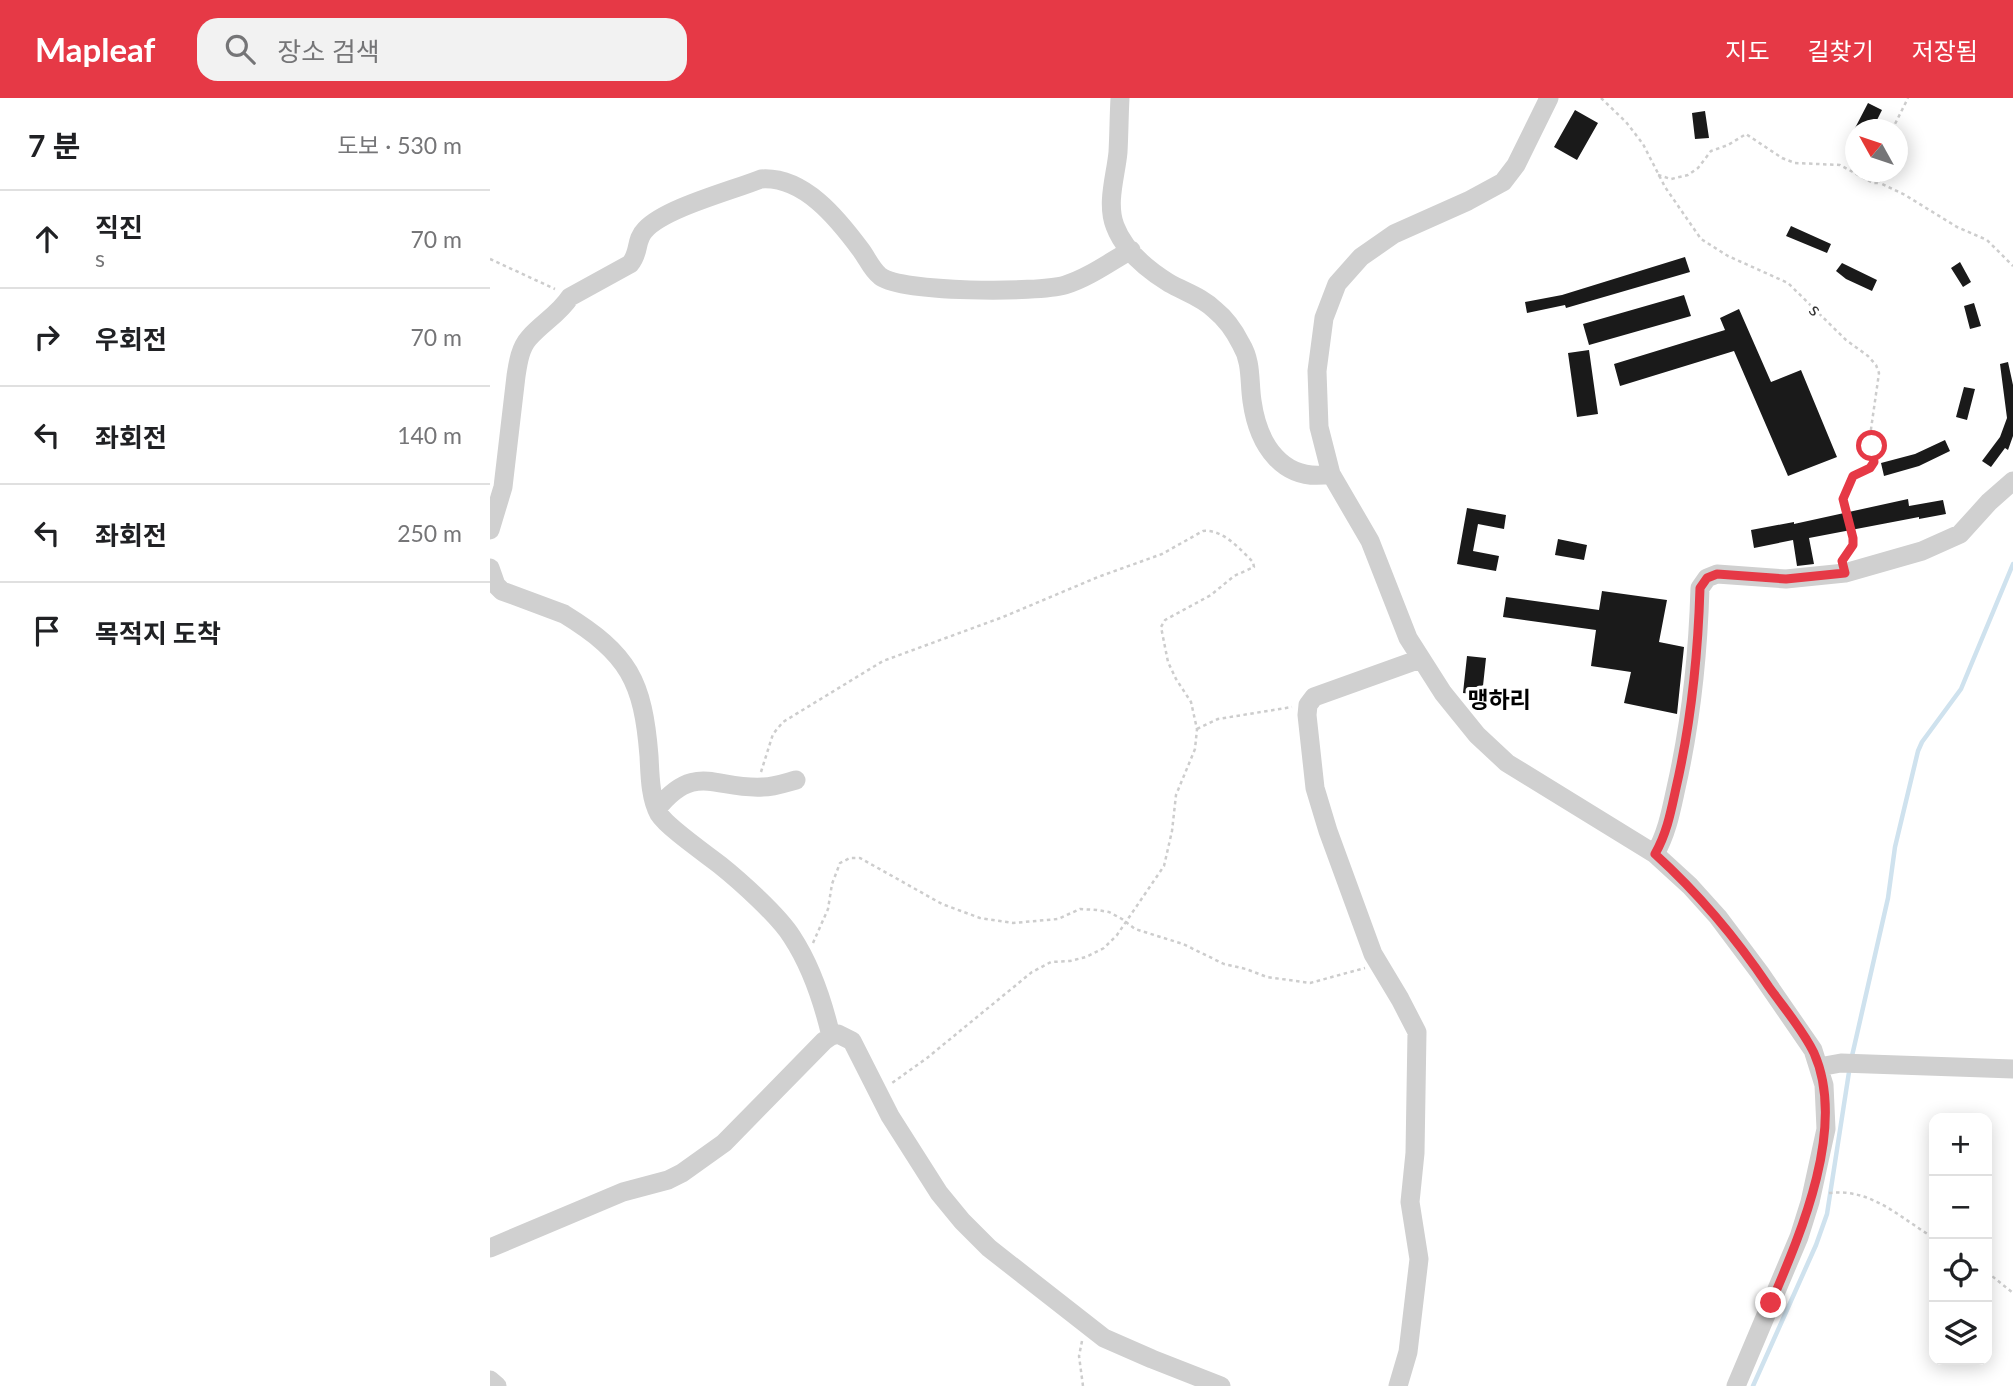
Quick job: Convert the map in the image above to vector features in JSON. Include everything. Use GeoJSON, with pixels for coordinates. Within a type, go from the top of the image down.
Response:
{"type":"FeatureCollection","features":[{"type":"Feature","properties":{"kind":"street"},"geometry":{"type":"LineString","coordinates":[[1120,98],[1118,153],[1111,213],[1121,237],[1152,272],[1217,310],[1238,338],[1250,365],[1252,402],[1258,426],[1274,457],[1282,465],[1302,473],[1320,476],[1331,474]]}},
{"type":"Feature","properties":{"kind":"street"},"geometry":{"type":"LineString","coordinates":[[1549,98],[1516,165],[1503,182],[1394,234],[1361,257],[1337,284],[1324,318],[1317,371],[1319,427],[1331,474],[1370,541],[1396,610],[1420,659],[1471,727],[1507,763],[1655,854],[1690,886],[1718,916],[1813,1050],[1824,1085],[1826,1129],[1810,1202],[1799,1237],[1736,1386]]}},
{"type":"Feature","properties":{"kind":"street"},"geometry":{"type":"LineString","coordinates":[[490,530],[503,487],[512,397],[523,348],[528,339],[564,307],[570,297],[630,264],[636,258],[639,236],[655,220],[761,179],[773,178],[799,187],[836,221],[880,276],[898,284],[937,289],[1046,288],[1065,285],[1131,250]]}},
{"type":"Feature","properties":{"kind":"street"},"geometry":{"type":"LineString","coordinates":[[1655,854],[1665,837],[1682,764],[1702,582],[1717,574],[1786,579],[1845,573],[1922,551],[1960,534],[1989,502],[2013,481]]}},
{"type":"Feature","properties":{"kind":"street"},"geometry":{"type":"LineString","coordinates":[[490,568],[496,585],[502,591],[573,619],[606,643],[629,670],[635,680],[643,708],[657,809],[665,821],[735,876],[791,934],[821,1001],[831,1035]]}},
{"type":"Feature","properties":{"kind":"street"},"geometry":{"type":"LineString","coordinates":[[1398,1386],[1408,1352],[1419,1259],[1410,1202],[1415,1153],[1417,1032],[1378,964],[1354,905],[1315,789],[1308,705],[1314,697],[1420,659]]}},
{"type":"Feature","properties":{"kind":"street"},"geometry":{"type":"LineString","coordinates":[[657,809],[676,790],[692,780],[765,788],[796,780]]}},
{"type":"Feature","properties":{"kind":"street"},"geometry":{"type":"LineString","coordinates":[[490,1248],[623,1192],[668,1180],[682,1173],[724,1143],[831,1035],[845,1036],[852,1041],[890,1116],[939,1193],[989,1248],[1089,1328],[1121,1347],[1221,1386]]}},
{"type":"Feature","properties":{"kind":"street"},"geometry":{"type":"LineString","coordinates":[[1819,1067],[1841,1063],[2013,1069]]}},
{"type":"Feature","properties":{"kind":"street"},"geometry":{"type":"LineString","coordinates":[[490,1380],[497,1386]]}},
{"type":"Feature","properties":{"kind":"path","name":"s"},"geometry":{"type":"LineString","coordinates":[[1601,98],[1643,144],[1658,175],[1701,239],[1728,256],[1788,283],[1846,340],[1876,365],[1879,373],[1870,436],[1874,462],[1870,468],[1853,476],[1843,499],[1853,538],[1853,545],[1842,561],[1845,573]]}},
{"type":"Feature","properties":{"kind":"path"},"geometry":{"type":"LineString","coordinates":[[1898,119],[1908,98]]}},
{"type":"Feature","properties":{"kind":"path"},"geometry":{"type":"LineString","coordinates":[[1658,175],[1671,179],[1688,175],[1698,168],[1711,151],[1746,134],[1782,158],[1795,163],[1840,165],[1873,183],[1880,183],[1906,195],[1957,227],[1987,240],[2013,266]]}},
{"type":"Feature","properties":{"kind":"path"},"geometry":{"type":"LineString","coordinates":[[490,259],[570,297]]}},
{"type":"Feature","properties":{"kind":"path"},"geometry":{"type":"LineString","coordinates":[[756,787],[773,734],[783,722],[883,661],[1162,554],[1203,531],[1211,530],[1220,534],[1253,562],[1254,567],[1234,576],[1210,595],[1165,620],[1161,627],[1168,662],[1191,702],[1196,729],[1195,750],[1176,795],[1164,866],[1117,935],[1104,948],[1086,957],[1051,962],[1032,972],[927,1058],[878,1092]]}},
{"type":"Feature","properties":{"kind":"path"},"geometry":{"type":"LineString","coordinates":[[1196,729],[1218,719],[1308,705]]}},
{"type":"Feature","properties":{"kind":"path"},"geometry":{"type":"LineString","coordinates":[[802,955],[811,947],[828,909],[832,884],[840,863],[850,858],[860,858],[942,904],[987,920],[1013,923],[1058,919],[1080,909],[1109,912],[1135,929],[1176,941],[1217,961],[1266,977],[1310,983],[1378,964]]}},
{"type":"Feature","properties":{"kind":"path"},"geometry":{"type":"LineString","coordinates":[[1810,1202],[1832,1192],[1863,1196],[1885,1204],[1905,1221],[1929,1235]]}},
{"type":"Feature","properties":{"kind":"path"},"geometry":{"type":"LineString","coordinates":[[1992,1276],[2013,1293]]}},
{"type":"Feature","properties":{"kind":"path"},"geometry":{"type":"LineString","coordinates":[[1083,1386],[1079,1348],[1089,1328]]}},
{"type":"Feature","properties":{"kind":"building"},"geometry":{"type":"Polygon","coordinates":[[[1868,103],[1882,110],[1878,119],[1860,119],[1868,103]]]}},
{"type":"Feature","properties":{"kind":"building"},"geometry":{"type":"Polygon","coordinates":[[[1575,110],[1598,123],[1577,160],[1554,147],[1575,110]]]}},
{"type":"Feature","properties":{"kind":"building"},"geometry":{"type":"Polygon","coordinates":[[[1705,111],[1709,138],[1695,139],[1692,113],[1705,111]]]}},
{"type":"Feature","properties":{"kind":"building"},"geometry":{"type":"Polygon","coordinates":[[[1791,226],[1831,244],[1827,253],[1786,236],[1791,226]]]}},
{"type":"Feature","properties":{"kind":"building"},"geometry":{"type":"Polygon","coordinates":[[[1685,257],[1690,272],[1566,308],[1565,305],[1527,313],[1525,302],[1562,295],[1685,257]]]}},
{"type":"Feature","properties":{"kind":"building"},"geometry":{"type":"Polygon","coordinates":[[[1960,262],[1971,282],[1963,287],[1951,268],[1960,262]]]}},
{"type":"Feature","properties":{"kind":"building"},"geometry":{"type":"Polygon","coordinates":[[[1842,263],[1877,280],[1872,291],[1846,279],[1836,271],[1842,263]]]}},
{"type":"Feature","properties":{"kind":"building"},"geometry":{"type":"Polygon","coordinates":[[[1684,295],[1691,316],[1589,345],[1583,324],[1684,295]]]}},
{"type":"Feature","properties":{"kind":"building"},"geometry":{"type":"Polygon","coordinates":[[[1974,303],[1981,326],[1970,329],[1964,306],[1974,303]]]}},
{"type":"Feature","properties":{"kind":"building"},"geometry":{"type":"Polygon","coordinates":[[[1739,309],[1771,382],[1801,370],[1837,457],[1788,476],[1734,351],[1620,386],[1614,364],[1725,330],[1720,318],[1739,309]]]}},
{"type":"Feature","properties":{"kind":"building"},"geometry":{"type":"Polygon","coordinates":[[[1589,350],[1598,414],[1577,417],[1568,353],[1589,350]]]}},
{"type":"Feature","properties":{"kind":"building"},"geometry":{"type":"Polygon","coordinates":[[[2008,362],[2013,385],[2013,436],[2008,450],[2005,448],[1991,467],[1982,461],[2000,437],[2007,418],[2000,364],[2008,362]]]}},
{"type":"Feature","properties":{"kind":"building"},"geometry":{"type":"Polygon","coordinates":[[[1964,387],[1975,389],[1967,420],[1956,417],[1964,387]]]}},
{"type":"Feature","properties":{"kind":"building"},"geometry":{"type":"Polygon","coordinates":[[[1945,440],[1950,451],[1919,466],[1884,476],[1881,463],[1915,454],[1945,440]]]}},
{"type":"Feature","properties":{"kind":"building"},"geometry":{"type":"Polygon","coordinates":[[[1908,499],[1909,506],[1943,500],[1946,514],[1809,538],[1814,564],[1797,566],[1793,540],[1754,548],[1751,530],[1794,524],[1908,499]]]}},
{"type":"Feature","properties":{"kind":"building"},"geometry":{"type":"Polygon","coordinates":[[[1467,508],[1506,515],[1504,529],[1478,524],[1473,551],[1499,556],[1496,571],[1457,564],[1467,508]]]}},
{"type":"Feature","properties":{"kind":"building"},"geometry":{"type":"Polygon","coordinates":[[[1558,539],[1587,545],[1584,560],[1555,555],[1558,539]]]}},
{"type":"Feature","properties":{"kind":"building"},"geometry":{"type":"Polygon","coordinates":[[[1602,591],[1667,600],[1659,642],[1684,647],[1677,714],[1624,703],[1631,672],[1591,666],[1596,630],[1503,617],[1506,597],[1599,610],[1602,591]]]}},
{"type":"Feature","properties":{"kind":"building"},"geometry":{"type":"Polygon","coordinates":[[[1467,656],[1486,658],[1482,695],[1463,693],[1467,656]]]}},
{"type":"Feature","properties":{"kind":"waterway"},"geometry":{"type":"LineString","coordinates":[[1852,1056],[1888,898],[1895,847],[1918,751],[1961,689],[2013,564]]}},
{"type":"Feature","properties":{"kind":"waterway"},"geometry":{"type":"LineString","coordinates":[[1753,1386],[1816,1245],[1827,1214],[1849,1072]]}},
{"type":"Feature","properties":{"kind":"district","name":"맹하리"},"geometry":{"type":"Point","coordinates":[1499,699]}},
{"type":"Feature","properties":{"kind":"route"},"geometry":{"type":"LineString","coordinates":[[1771,1303],[1799,1237],[1810,1202],[1826,1129],[1824,1085],[1813,1050],[1760,973],[1718,916],[1655,854],[1665,837],[1682,764],[1702,582],[1717,574],[1786,579],[1845,573],[1842,561],[1853,545],[1853,538],[1843,499],[1853,476],[1870,468],[1874,462],[1872,446]]}}]}
